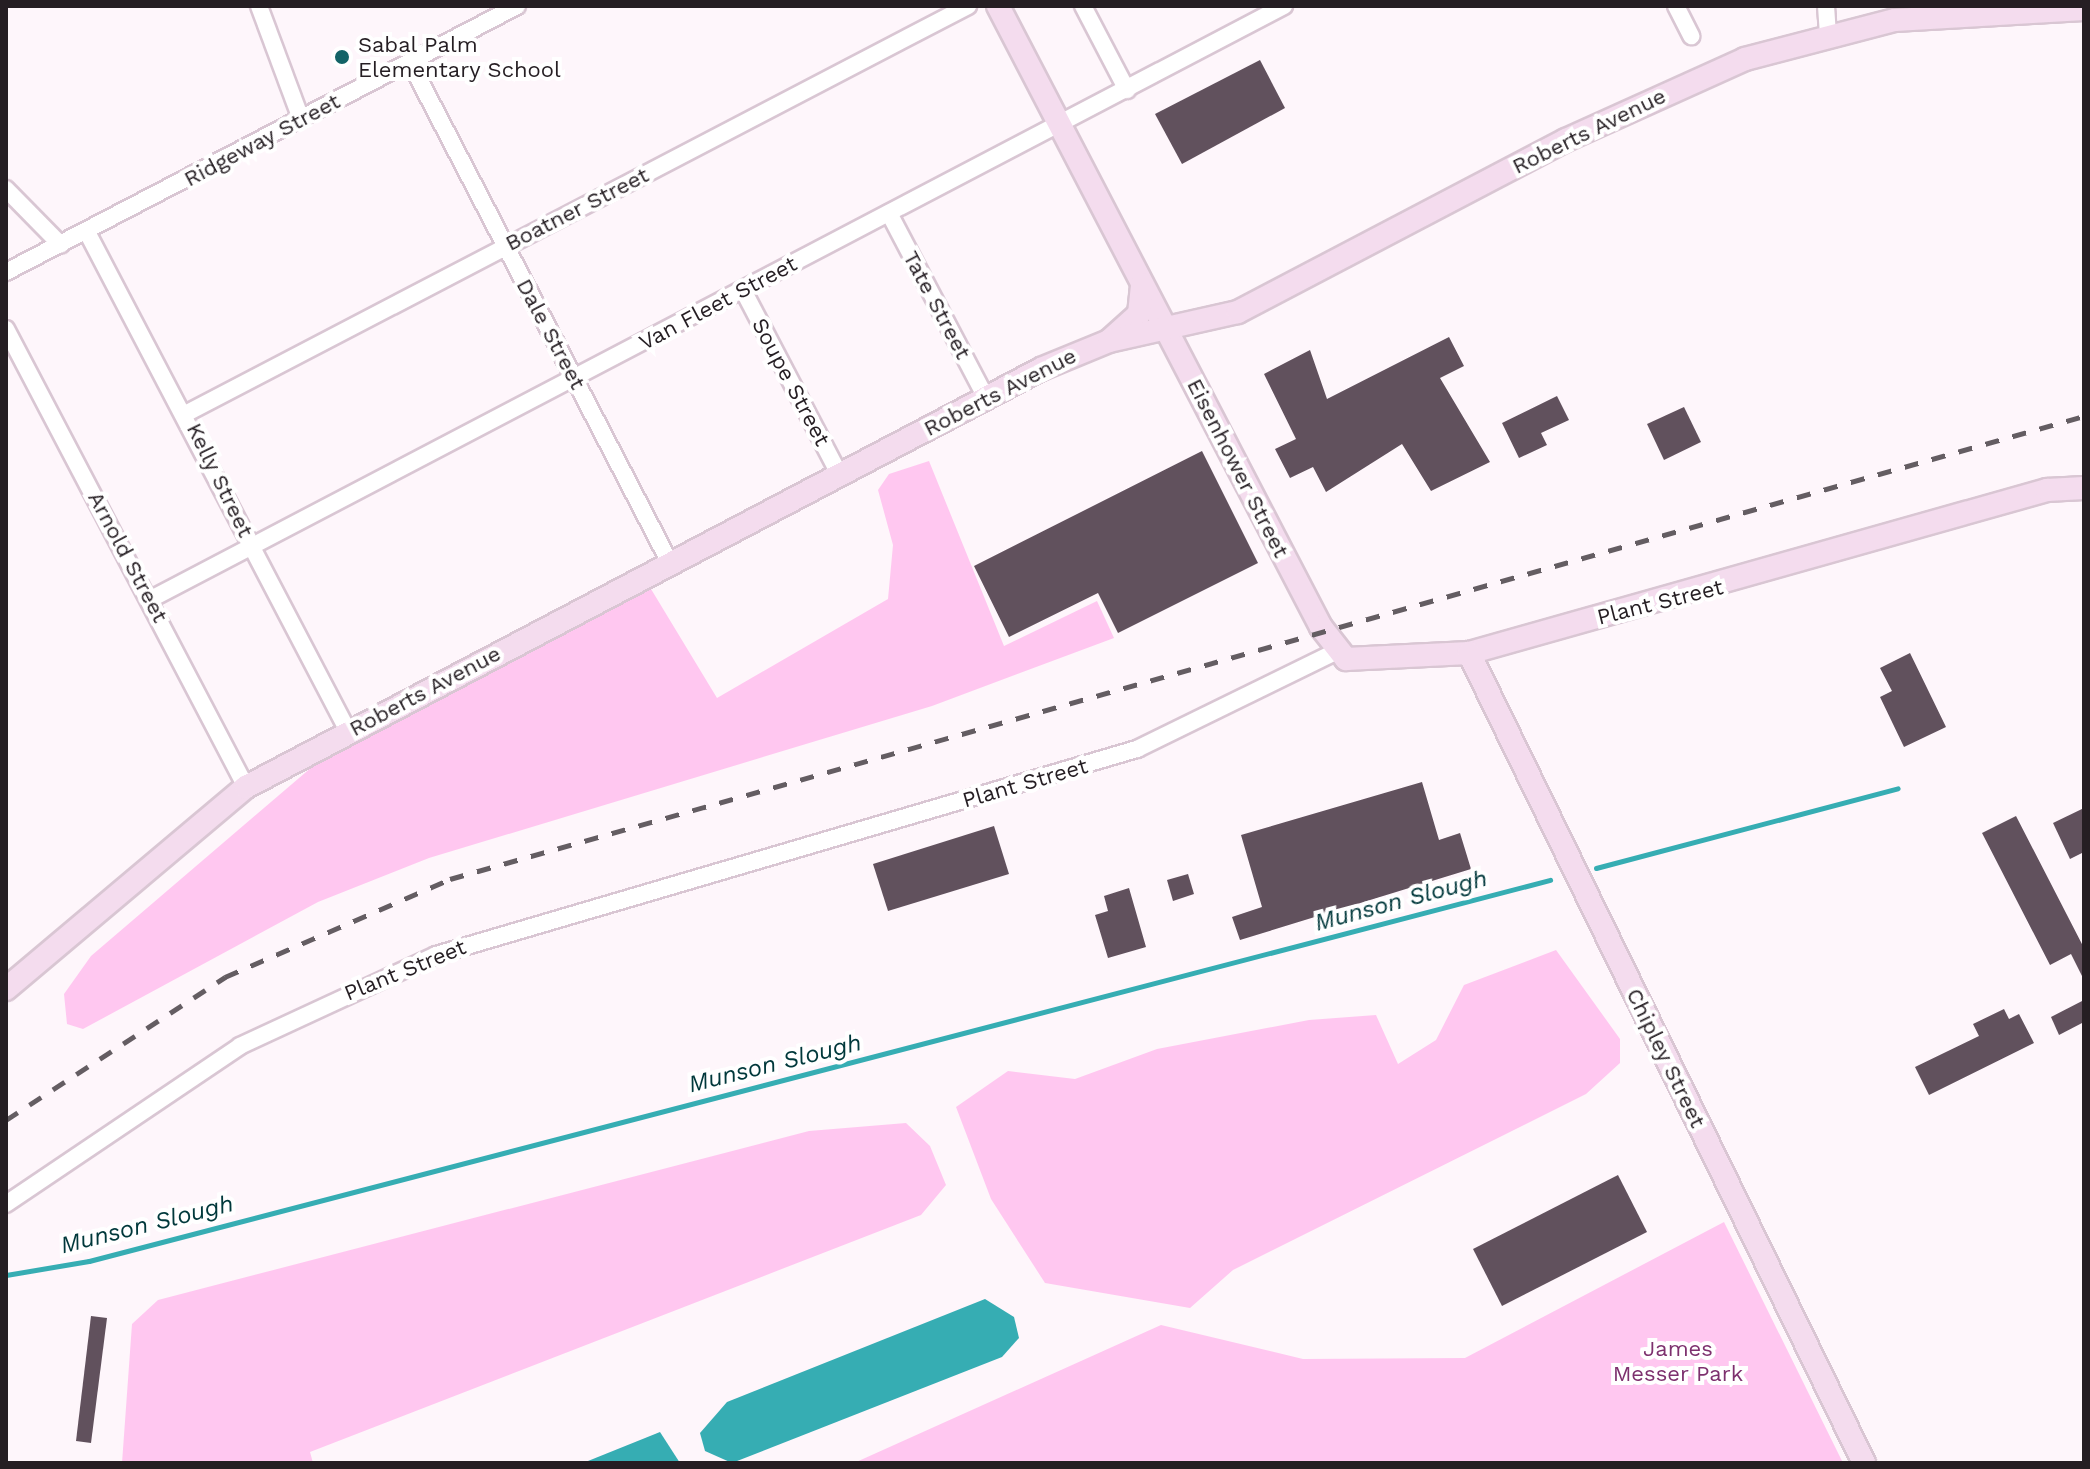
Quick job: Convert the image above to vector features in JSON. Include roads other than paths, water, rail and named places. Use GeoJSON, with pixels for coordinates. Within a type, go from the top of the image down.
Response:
{"type":"FeatureCollection","features":[{"type":"Feature","properties":{"kind":"street"},"geometry":{"type":"LineString","coordinates":[[259,6],[301,119]]}},
{"type":"Feature","properties":{"kind":"street","name":"Ridgeway Street"},"geometry":{"type":"LineString","coordinates":[[6,272],[517,6]]}},
{"type":"Feature","properties":{"kind":"street","name":"Boatner Street"},"geometry":{"type":"LineString","coordinates":[[187,413],[968,6]]}},
{"type":"Feature","properties":{"kind":"street","name":"Eisenhower Street"},"geometry":{"type":"LineString","coordinates":[[998,6],[1335,652]]}},
{"type":"Feature","properties":{"kind":"street"},"geometry":{"type":"LineString","coordinates":[[1083,6],[1127,90]]}},
{"type":"Feature","properties":{"kind":"street","name":"Van Fleet Street"},"geometry":{"type":"LineString","coordinates":[[151,599],[1284,6]]}},
{"type":"Feature","properties":{"kind":"street"},"geometry":{"type":"LineString","coordinates":[[1676,6],[1691,36]]}},
{"type":"Feature","properties":{"kind":"street"},"geometry":{"type":"LineString","coordinates":[[1826,6],[1828,35]]}},
{"type":"Feature","properties":{"kind":"street","name":"Roberts Avenue"},"geometry":{"type":"LineString","coordinates":[[6,989],[246,787],[986,398],[1109,341],[1167,331],[1238,312],[1680,86],[1828,35],[1939,14],[2084,9]]}},
{"type":"Feature","properties":{"kind":"street","name":"Dale Street"},"geometry":{"type":"LineString","coordinates":[[410,62],[670,563]]}},
{"type":"Feature","properties":{"kind":"street"},"geometry":{"type":"LineString","coordinates":[[6,189],[61,245]]}},
{"type":"Feature","properties":{"kind":"street","name":"Tate Street"},"geometry":{"type":"LineString","coordinates":[[889,213],[986,398]]}},
{"type":"Feature","properties":{"kind":"street","name":"Kelly Street"},"geometry":{"type":"LineString","coordinates":[[87,232],[187,413],[348,731]]}},
{"type":"Feature","properties":{"kind":"street"},"geometry":{"type":"LineString","coordinates":[[1109,341],[1139,314],[1142,283]]}},
{"type":"Feature","properties":{"kind":"street","name":"Soupe Street"},"geometry":{"type":"LineString","coordinates":[[743,290],[839,474]]}},
{"type":"Feature","properties":{"kind":"street","name":"Arnold Street"},"geometry":{"type":"LineString","coordinates":[[6,329],[151,599],[246,787]]}},
{"type":"Feature","properties":{"kind":"street","name":"Plant Street"},"geometry":{"type":"LineString","coordinates":[[6,1204],[240,1046],[436,955],[1137,749],[1335,652],[1372,663],[1469,653],[2047,490],[2084,488]]}},
{"type":"Feature","properties":{"kind":"street","name":"Chipley Street"},"geometry":{"type":"LineString","coordinates":[[1469,653],[1864,1463]]}},
{"type":"Feature","properties":{"kind":"water"},"geometry":{"type":"Polygon","coordinates":[[[985,1299],[1014,1317],[1019,1338],[1002,1357],[732,1463],[705,1451],[700,1433],[727,1402],[985,1299]]]}},
{"type":"Feature","properties":{"kind":"water"},"geometry":{"type":"Polygon","coordinates":[[[660,1432],[680,1463],[583,1463],[660,1432]]]}},
{"type":"Feature","properties":{"kind":"waterway"},"geometry":{"type":"LineString","coordinates":[[1596,868],[1898,788]]}},
{"type":"Feature","properties":{"kind":"waterway","name":"Munson Slough"},"geometry":{"type":"LineString","coordinates":[[6,1275],[89,1261],[1550,880]]}},
{"type":"Feature","properties":{"kind":"railway"},"geometry":{"type":"LineString","coordinates":[[6,1120],[225,977],[450,879],[2084,416]]}},
{"type":"Feature","properties":{"kind":"place","name":"Sabal Palm Elementary School"},"geometry":{"type":"Point","coordinates":[342,57]}},
{"type":"Feature","properties":{"kind":"park label","name":"James Messer Park"},"geometry":{"type":"Point","coordinates":[1678,1360]}}]}
